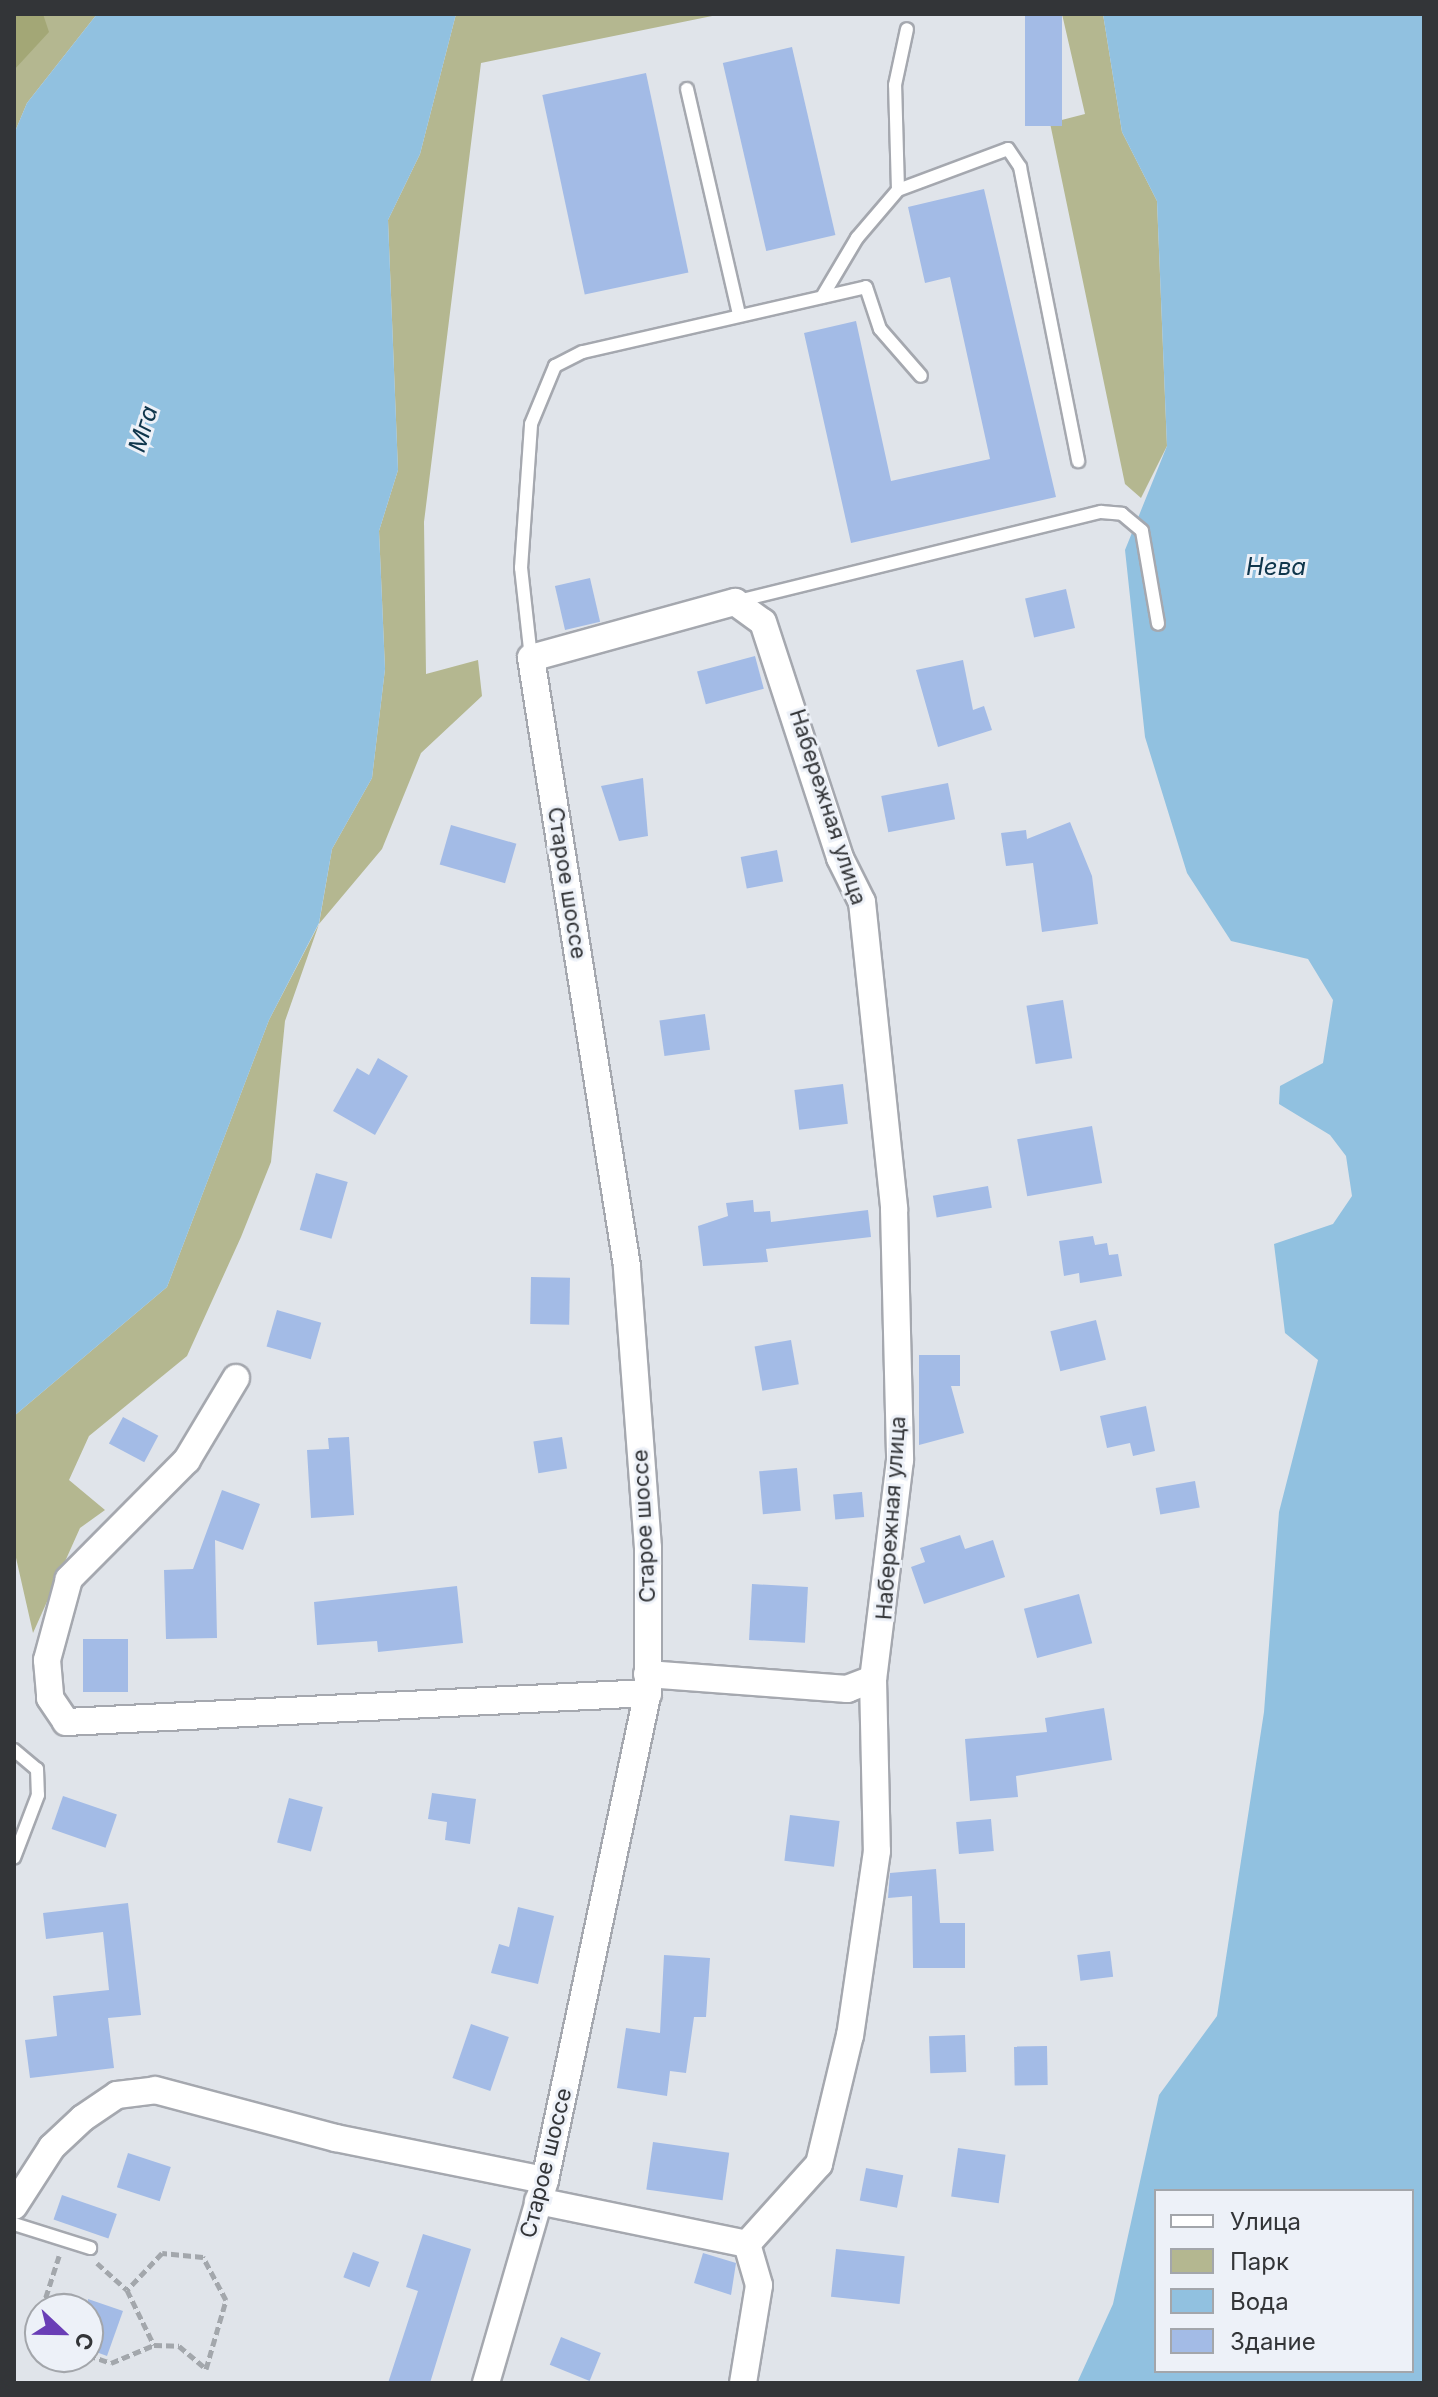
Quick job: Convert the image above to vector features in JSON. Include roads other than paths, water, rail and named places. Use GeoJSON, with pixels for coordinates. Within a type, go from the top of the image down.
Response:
{"type":"FeatureCollection","features":[{"type":"Feature","properties":{"kind":"street"},"geometry":{"type":"LineString","coordinates":[[531,658],[735,602]]}},
{"type":"Feature","properties":{"kind":"street","name":"Набережная улица"},"geometry":{"type":"LineString","coordinates":[[735,602],[763,622],[773,645],[840,858],[862,902],[894,1209],[900,1460],[873,1679],[877,1851],[850,2035],[819,2164],[747,2244]]}},
{"type":"Feature","properties":{"kind":"street","name":"Старое шоссе"},"geometry":{"type":"LineString","coordinates":[[486,2383],[541,2190],[648,1684],[648,1548],[627,1266],[531,658]]}},
{"type":"Feature","properties":{"kind":"street"},"geometry":{"type":"LineString","coordinates":[[236,1378],[187,1460],[69,1579],[47,1660],[50,1698],[66,1722],[648,1684],[847,1689],[873,1679]]}},
{"type":"Feature","properties":{"kind":"street"},"geometry":{"type":"LineString","coordinates":[[14,2206],[52,2147],[83,2118],[117,2095],[155,2090],[747,2244],[759,2285],[743,2383]]}},
{"type":"Feature","properties":{"kind":"lane"},"geometry":{"type":"LineString","coordinates":[[898,190],[895,85],[907,29]]}},
{"type":"Feature","properties":{"kind":"lane"},"geometry":{"type":"LineString","coordinates":[[687,89],[739,315]]}},
{"type":"Feature","properties":{"kind":"lane"},"geometry":{"type":"LineString","coordinates":[[822,297],[857,238],[898,190],[1008,149],[1020,167],[1078,461]]}},
{"type":"Feature","properties":{"kind":"lane"},"geometry":{"type":"LineString","coordinates":[[531,658],[521,568],[530,438],[538,396],[555,366],[583,352],[866,287],[880,329],[921,376]]}},
{"type":"Feature","properties":{"kind":"lane"},"geometry":{"type":"LineString","coordinates":[[735,602],[1101,512],[1122,514],[1142,531],[1158,624]]}},
{"type":"Feature","properties":{"kind":"lane"},"geometry":{"type":"LineString","coordinates":[[14,1750],[37,1769],[38,1795],[14,1858]]}},
{"type":"Feature","properties":{"kind":"lane"},"geometry":{"type":"LineString","coordinates":[[14,2224],[90,2248]]}},
{"type":"Feature","properties":{"kind":"water","name":"Мга"},"geometry":{"type":"Polygon","coordinates":[[[97,14],[456,14],[420,154],[388,220],[398,470],[379,531],[385,669],[372,778],[332,849],[319,923],[269,1020],[167,1287],[14,1416],[14,134],[27,103],[97,14]]]}},
{"type":"Feature","properties":{"kind":"water","name":"Нева"},"geometry":{"type":"Polygon","coordinates":[[[1103,14],[1424,14],[1424,2383],[1077,2383],[1113,2304],[1159,2095],[1217,2016],[1264,1712],[1279,1512],[1318,1360],[1285,1333],[1274,1244],[1333,1224],[1352,1196],[1346,1156],[1330,1135],[1279,1104],[1280,1086],[1323,1063],[1333,1000],[1308,959],[1231,941],[1187,873],[1145,737],[1125,550],[1167,446],[1157,201],[1122,132],[1103,14]]]}}]}
